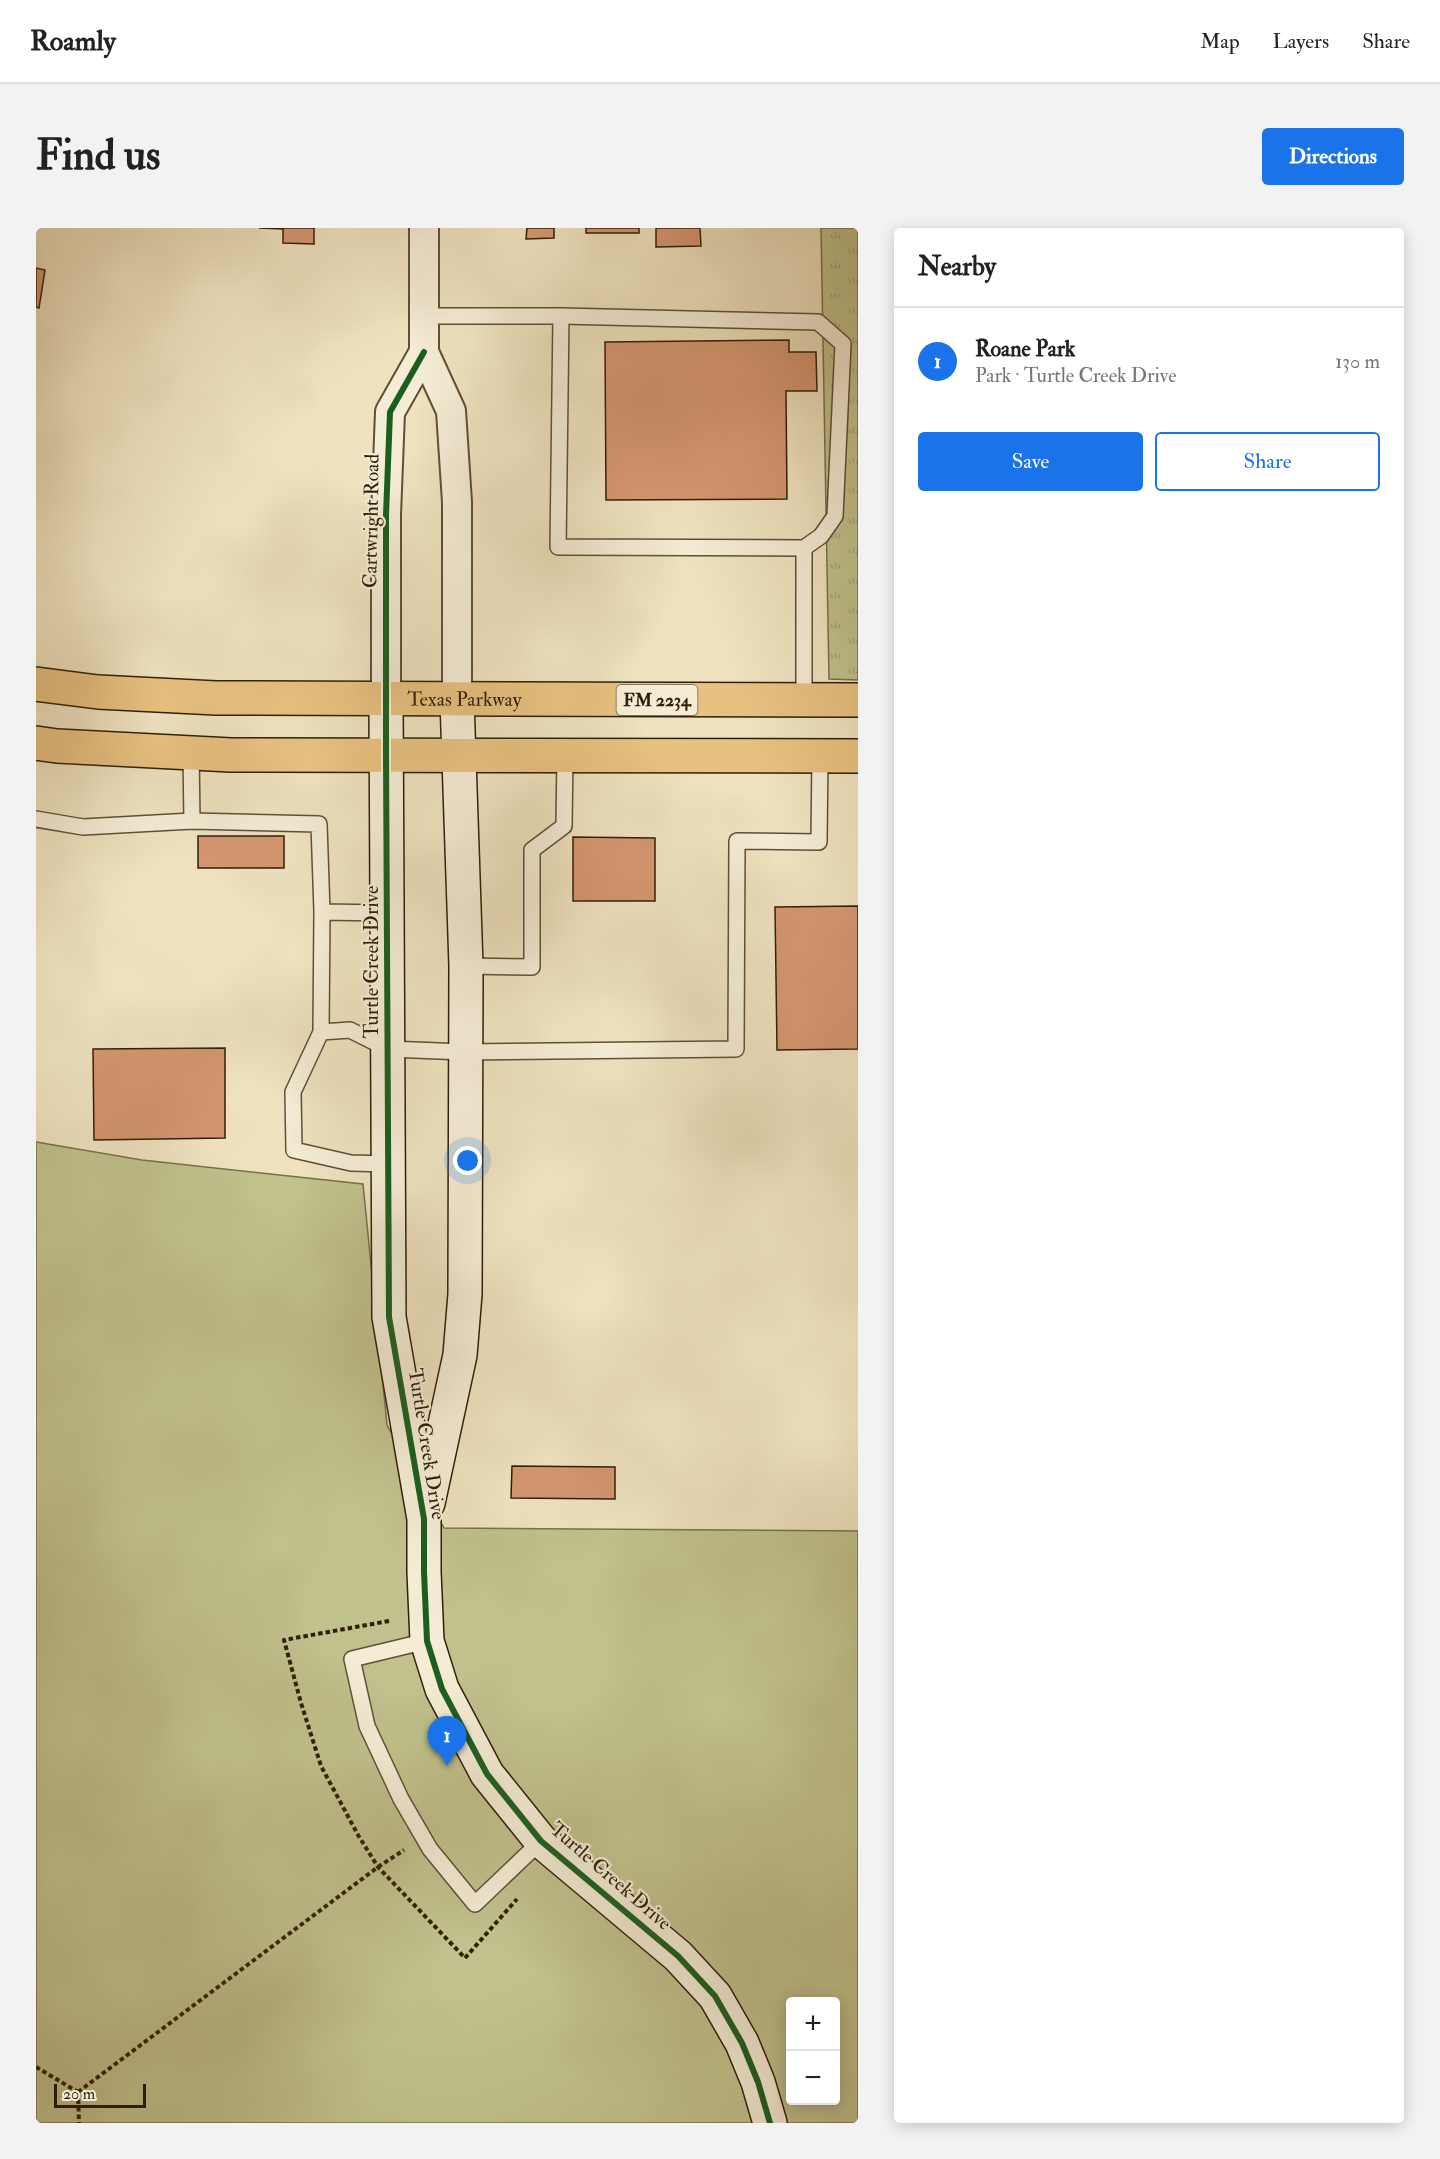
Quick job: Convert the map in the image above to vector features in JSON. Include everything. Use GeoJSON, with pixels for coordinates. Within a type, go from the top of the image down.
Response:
{"type":"FeatureCollection","features":[{"type":"Feature","properties":{"kind":"main road","name":"Texas Parkway"},"geometry":{"type":"LineString","coordinates":[[36,684],[98,692],[216,699],[858,700]]}},
{"type":"Feature","properties":{"kind":"main road"},"geometry":{"type":"LineString","coordinates":[[36,743],[191,753],[386,756],[858,756]]}},
{"type":"Feature","properties":{"kind":"street","name":"Cartwright Road"},"geometry":{"type":"LineString","coordinates":[[424,228],[424,352],[451,411],[457,502],[457,700]]}},
{"type":"Feature","properties":{"kind":"street","name":"Cartwright Road"},"geometry":{"type":"LineString","coordinates":[[386,700],[386,515],[390,412],[424,352]]}},
{"type":"Feature","properties":{"kind":"street","name":"Turtle Creek Drive"},"geometry":{"type":"LineString","coordinates":[[386,700],[389,1317],[424,1519],[427,1641],[442,1689],[487,1774],[541,1841],[678,1956],[716,1996],[742,2043],[758,2082],[770,2123]]}},
{"type":"Feature","properties":{"kind":"street","name":"Turtle Creek Drive"},"geometry":{"type":"LineString","coordinates":[[424,1519],[460,1345],[465,1294],[466,966],[457,700]]}},
{"type":"Feature","properties":{"kind":"lane"},"geometry":{"type":"LineString","coordinates":[[424,316],[561,316],[818,322],[843,344],[835,516],[821,536],[804,548],[558,547],[561,316]]}},
{"type":"Feature","properties":{"kind":"lane"},"geometry":{"type":"LineString","coordinates":[[804,548],[804,700]]}},
{"type":"Feature","properties":{"kind":"lane"},"geometry":{"type":"LineString","coordinates":[[191,753],[192,820]]}},
{"type":"Feature","properties":{"kind":"lane"},"geometry":{"type":"LineString","coordinates":[[466,966],[532,967],[532,850],[564,826],[565,756]]}},
{"type":"Feature","properties":{"kind":"lane"},"geometry":{"type":"LineString","coordinates":[[321,1032],[350,1030],[388,1049],[465,1052],[736,1049],[737,841],[819,842],[820,756]]}},
{"type":"Feature","properties":{"kind":"lane"},"geometry":{"type":"LineString","coordinates":[[36,819],[83,827],[192,820],[320,824],[321,1032],[293,1092],[294,1150],[351,1163],[389,1164]]}},
{"type":"Feature","properties":{"kind":"lane"},"geometry":{"type":"LineString","coordinates":[[321,912],[387,913]]}},
{"type":"Feature","properties":{"kind":"lane"},"geometry":{"type":"LineString","coordinates":[[427,1641],[352,1659],[368,1726],[400,1799],[423,1839],[475,1904],[541,1841]]}},
{"type":"Feature","properties":{"kind":"path"},"geometry":{"type":"LineString","coordinates":[[389,1621],[284,1640],[321,1767],[378,1868],[465,1958],[520,1896]]}},
{"type":"Feature","properties":{"kind":"path"},"geometry":{"type":"LineString","coordinates":[[78,2092],[378,1868],[423,1839]]}},
{"type":"Feature","properties":{"kind":"path"},"geometry":{"type":"LineString","coordinates":[[36,2067],[78,2092]]}},
{"type":"Feature","properties":{"kind":"path"},"geometry":{"type":"LineString","coordinates":[[78,2092],[79,2123]]}},
{"type":"Feature","properties":{"kind":"green space"},"geometry":{"type":"Polygon","coordinates":[[[821,228],[858,228],[858,680],[829,679],[821,228]]]}},
{"type":"Feature","properties":{"kind":"green space"},"geometry":{"type":"Polygon","coordinates":[[[36,1142],[142,1160],[363,1184],[387,1425],[444,1528],[858,1531],[858,2123],[36,2123],[36,1142]]]}},
{"type":"Feature","properties":{"kind":"building"},"geometry":{"type":"Polygon","coordinates":[[[259,228],[314,228],[314,244],[283,243],[283,229],[259,228]]]}},
{"type":"Feature","properties":{"kind":"building"},"geometry":{"type":"Polygon","coordinates":[[[527,228],[554,228],[554,238],[526,239],[527,228]]]}},
{"type":"Feature","properties":{"kind":"building"},"geometry":{"type":"Polygon","coordinates":[[[586,228],[639,228],[639,233],[586,233],[586,228]]]}},
{"type":"Feature","properties":{"kind":"building"},"geometry":{"type":"Polygon","coordinates":[[[656,228],[700,228],[701,246],[656,247],[656,228]]]}},
{"type":"Feature","properties":{"kind":"building"},"geometry":{"type":"Polygon","coordinates":[[[36,268],[45,270],[39,308],[36,307],[36,268]]]}},
{"type":"Feature","properties":{"kind":"building"},"geometry":{"type":"Polygon","coordinates":[[[789,340],[789,352],[816,352],[817,391],[786,391],[787,499],[606,500],[605,342],[789,340]]]}},
{"type":"Feature","properties":{"kind":"building"},"geometry":{"type":"Polygon","coordinates":[[[198,836],[284,836],[284,868],[198,868],[198,836]]]}},
{"type":"Feature","properties":{"kind":"building"},"geometry":{"type":"Polygon","coordinates":[[[573,837],[655,838],[655,901],[573,901],[573,837]]]}},
{"type":"Feature","properties":{"kind":"building"},"geometry":{"type":"Polygon","coordinates":[[[858,906],[858,1049],[777,1050],[775,907],[858,906]]]}},
{"type":"Feature","properties":{"kind":"building"},"geometry":{"type":"Polygon","coordinates":[[[225,1048],[225,1138],[94,1140],[93,1049],[225,1048]]]}},
{"type":"Feature","properties":{"kind":"building"},"geometry":{"type":"Polygon","coordinates":[[[512,1466],[615,1467],[615,1499],[511,1498],[512,1466]]]}},
{"type":"Feature","properties":{"kind":"cycle path"},"geometry":{"type":"LineString","coordinates":[[424,352],[390,412],[386,515],[386,756],[389,1317],[424,1519],[427,1641],[442,1689],[487,1774],[541,1841],[678,1956],[715,1996],[742,2043],[758,2082],[770,2123]]}},
{"type":"Feature","properties":{"kind":"place","name":"Roane Park"},"geometry":{"type":"Point","coordinates":[447,1766]}}]}
